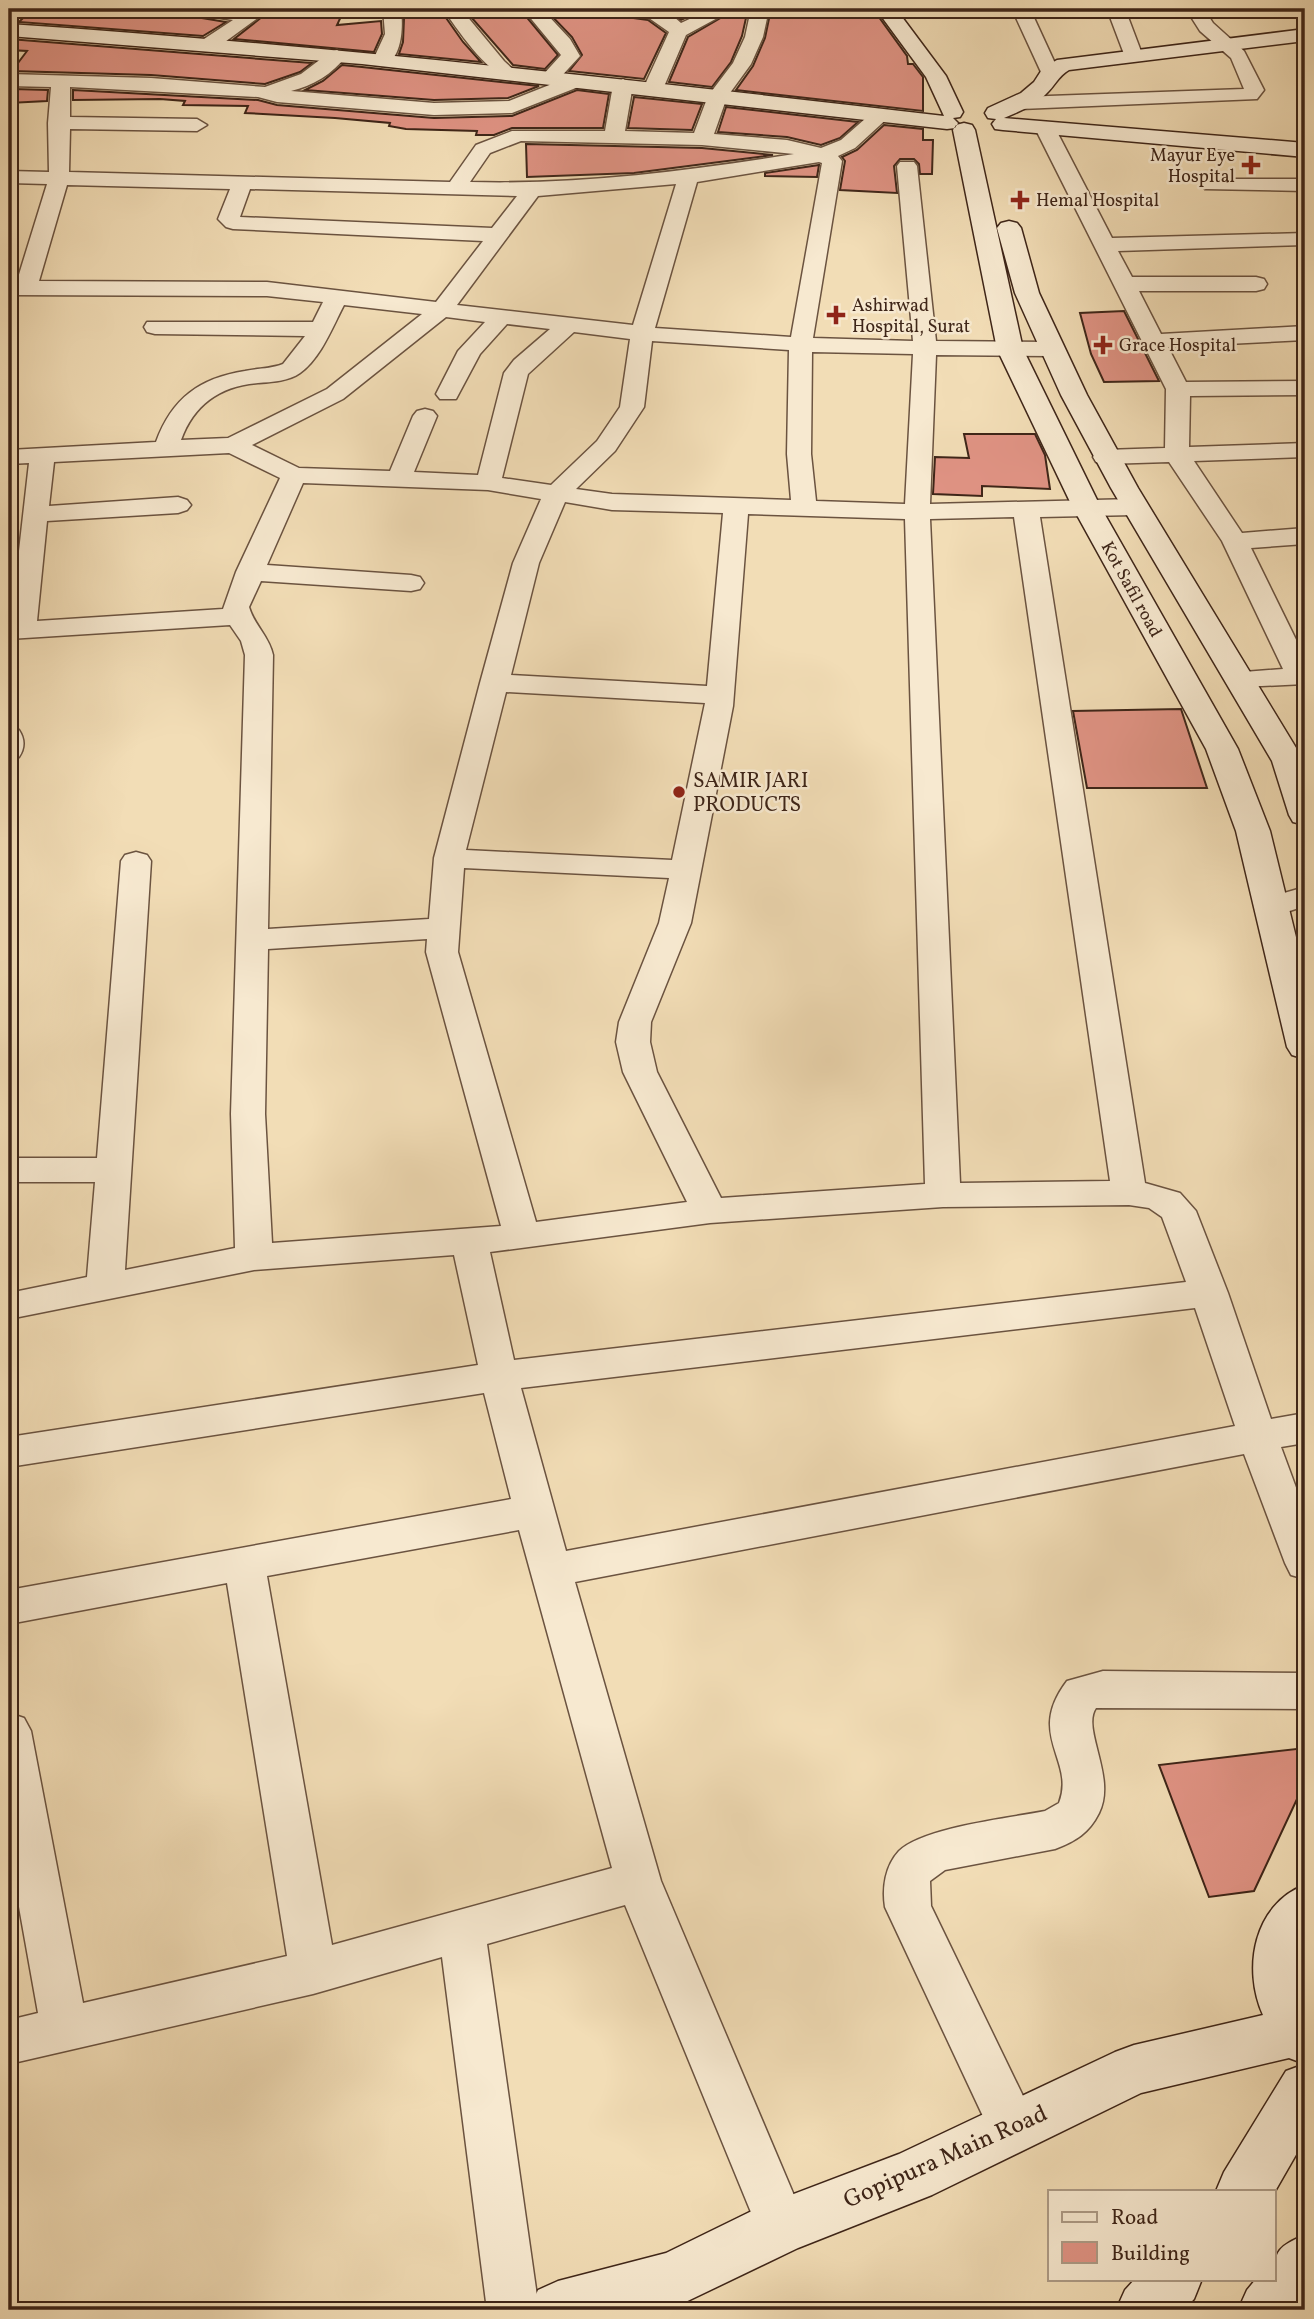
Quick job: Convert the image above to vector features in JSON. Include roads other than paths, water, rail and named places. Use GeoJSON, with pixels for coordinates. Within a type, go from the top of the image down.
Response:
{"type":"FeatureCollection","features":[{"type":"Feature","properties":{"kind":"main road","name":"Kot Safil road"},"geometry":{"type":"LineString","coordinates":[[886,9],[976,124],[1014,256],[1051,349],[1105,457],[1288,761],[1305,816]]}},
{"type":"Feature","properties":{"kind":"main road"},"geometry":{"type":"LineString","coordinates":[[1286,15],[1290,22],[1305,30]]}},
{"type":"Feature","properties":{"kind":"main road"},"geometry":{"type":"LineString","coordinates":[[9,30],[211,43],[579,80],[881,115],[1305,150]]}},
{"type":"Feature","properties":{"kind":"main road"},"geometry":{"type":"LineString","coordinates":[[782,104],[794,103],[976,124],[1021,103],[1064,64],[1305,36]]}},
{"type":"Feature","properties":{"kind":"main road","name":"Kot Safil road"},"geometry":{"type":"LineString","coordinates":[[976,124],[1010,349],[1086,506],[1222,749],[1253,831],[1305,1048]]}},
{"type":"Feature","properties":{"kind":"main road"},"geometry":{"type":"LineString","coordinates":[[1302,2035],[1282,2000],[1277,1968],[1282,1938],[1298,1913],[1305,1908]]}},
{"type":"Feature","properties":{"kind":"main road","name":"Gopipura Main Road"},"geometry":{"type":"LineString","coordinates":[[558,2310],[677,2295],[782,2226],[913,2176],[1134,2070],[1302,2035]]}},
{"type":"Feature","properties":{"kind":"main road"},"geometry":{"type":"LineString","coordinates":[[1245,2190],[1305,2089]]}},
{"type":"Feature","properties":{"kind":"main road"},"geometry":{"type":"LineString","coordinates":[[1267,2310],[1305,2263]]}},
{"type":"Feature","properties":{"kind":"main road"},"geometry":{"type":"LineString","coordinates":[[1145,2310],[1173,2280]]}},
{"type":"Feature","properties":{"kind":"street"},"geometry":{"type":"LineString","coordinates":[[196,9],[254,13]]}},
{"type":"Feature","properties":{"kind":"street"},"geometry":{"type":"LineString","coordinates":[[382,60],[394,34],[392,9]]}},
{"type":"Feature","properties":{"kind":"street"},"geometry":{"type":"LineString","coordinates":[[452,9],[497,65],[508,73]]}},
{"type":"Feature","properties":{"kind":"street"},"geometry":{"type":"LineString","coordinates":[[532,9],[563,43],[571,56],[550,77]]}},
{"type":"Feature","properties":{"kind":"street"},"geometry":{"type":"LineString","coordinates":[[625,9],[649,11],[669,19],[678,32]]}},
{"type":"Feature","properties":{"kind":"street"},"geometry":{"type":"LineString","coordinates":[[653,89],[678,32],[725,9]]}},
{"type":"Feature","properties":{"kind":"street"},"geometry":{"type":"LineString","coordinates":[[702,139],[718,96],[742,64],[754,37],[760,9]]}},
{"type":"Feature","properties":{"kind":"street"},"geometry":{"type":"LineString","coordinates":[[1021,9],[1049,77],[1099,86],[1184,81]]}},
{"type":"Feature","properties":{"kind":"street"},"geometry":{"type":"LineString","coordinates":[[1116,9],[1133,54]]}},
{"type":"Feature","properties":{"kind":"street"},"geometry":{"type":"LineString","coordinates":[[1021,103],[1250,95],[1254,90],[1248,70],[1228,44],[1203,27],[1195,9]]}},
{"type":"Feature","properties":{"kind":"street"},"geometry":{"type":"LineString","coordinates":[[211,43],[254,13]]}},
{"type":"Feature","properties":{"kind":"street"},"geometry":{"type":"LineString","coordinates":[[9,80],[259,91],[300,84],[315,76],[337,56]]}},
{"type":"Feature","properties":{"kind":"street"},"geometry":{"type":"LineString","coordinates":[[259,91],[277,96],[434,110],[512,107],[579,80]]}},
{"type":"Feature","properties":{"kind":"street"},"geometry":{"type":"LineString","coordinates":[[61,81],[58,124],[59,178],[30,238],[17,288],[267,289],[642,333],[801,344],[1051,349]]}},
{"type":"Feature","properties":{"kind":"street"},"geometry":{"type":"LineString","coordinates":[[614,136],[623,85]]}},
{"type":"Feature","properties":{"kind":"street"},"geometry":{"type":"LineString","coordinates":[[512,107],[519,135]]}},
{"type":"Feature","properties":{"kind":"street"},"geometry":{"type":"LineString","coordinates":[[9,177],[532,190],[688,177],[823,155],[848,144],[881,115]]}},
{"type":"Feature","properties":{"kind":"street"},"geometry":{"type":"LineString","coordinates":[[58,124],[197,125]]}},
{"type":"Feature","properties":{"kind":"street"},"geometry":{"type":"LineString","coordinates":[[1045,128],[1178,389],[1177,455],[1236,541],[1303,676],[1241,679]]}},
{"type":"Feature","properties":{"kind":"street"},"geometry":{"type":"LineString","coordinates":[[456,188],[483,149],[519,135],[702,139],[787,146],[823,155],[832,161],[801,344],[799,454],[804,508]]}},
{"type":"Feature","properties":{"kind":"street"},"geometry":{"type":"LineString","coordinates":[[907,166],[925,348],[917,512],[943,1195]]}},
{"type":"Feature","properties":{"kind":"street"},"geometry":{"type":"LineString","coordinates":[[522,1237],[442,952],[449,858],[526,563],[556,494],[606,446],[632,407],[642,333],[688,177]]}},
{"type":"Feature","properties":{"kind":"street"},"geometry":{"type":"LineString","coordinates":[[242,183],[229,219],[233,223],[498,235]]}},
{"type":"Feature","properties":{"kind":"street"},"geometry":{"type":"LineString","coordinates":[[1212,186],[1305,185]]}},
{"type":"Feature","properties":{"kind":"street"},"geometry":{"type":"LineString","coordinates":[[9,457],[233,445],[335,394],[442,309],[532,190]]}},
{"type":"Feature","properties":{"kind":"street"},"geometry":{"type":"LineString","coordinates":[[1104,245],[1305,239]]}},
{"type":"Feature","properties":{"kind":"street"},"geometry":{"type":"LineString","coordinates":[[1227,241],[1272,309],[1297,333]]}},
{"type":"Feature","properties":{"kind":"street"},"geometry":{"type":"LineString","coordinates":[[1123,284],[1256,284]]}},
{"type":"Feature","properties":{"kind":"street"},"geometry":{"type":"LineString","coordinates":[[166,449],[178,415],[191,398],[222,382],[281,373],[298,363],[321,329],[337,297]]}},
{"type":"Feature","properties":{"kind":"street"},"geometry":{"type":"LineString","coordinates":[[448,394],[470,351],[502,316]]}},
{"type":"Feature","properties":{"kind":"street"},"geometry":{"type":"LineString","coordinates":[[488,482],[512,382],[520,368],[569,325]]}},
{"type":"Feature","properties":{"kind":"street"},"geometry":{"type":"LineString","coordinates":[[155,327],[321,329]]}},
{"type":"Feature","properties":{"kind":"street"},"geometry":{"type":"LineString","coordinates":[[1153,341],[1297,333]]}},
{"type":"Feature","properties":{"kind":"street"},"geometry":{"type":"LineString","coordinates":[[470,351],[520,368]]}},
{"type":"Feature","properties":{"kind":"street"},"geometry":{"type":"LineString","coordinates":[[1178,389],[1305,388]]}},
{"type":"Feature","properties":{"kind":"street"},"geometry":{"type":"LineString","coordinates":[[399,479],[425,415]]}},
{"type":"Feature","properties":{"kind":"street"},"geometry":{"type":"LineString","coordinates":[[233,445],[294,475],[488,482],[612,502],[917,512],[1026,511],[1086,506],[1134,507]]}},
{"type":"Feature","properties":{"kind":"street"},"geometry":{"type":"LineString","coordinates":[[1105,457],[1305,450]]}},
{"type":"Feature","properties":{"kind":"street"},"geometry":{"type":"LineString","coordinates":[[42,456],[15,630],[237,616]]}},
{"type":"Feature","properties":{"kind":"street"},"geometry":{"type":"LineString","coordinates":[[254,1257],[248,1114],[259,655],[255,637],[237,616],[238,597],[294,475]]}},
{"type":"Feature","properties":{"kind":"street"},"geometry":{"type":"LineString","coordinates":[[35,514],[178,505]]}},
{"type":"Feature","properties":{"kind":"street"},"geometry":{"type":"LineString","coordinates":[[710,1211],[640,1072],[633,1042],[635,1022],[671,936],[720,695],[736,507]]}},
{"type":"Feature","properties":{"kind":"street"},"geometry":{"type":"LineString","coordinates":[[1026,511],[1129,1193]]}},
{"type":"Feature","properties":{"kind":"street"},"geometry":{"type":"LineString","coordinates":[[1236,541],[1305,536]]}},
{"type":"Feature","properties":{"kind":"street"},"geometry":{"type":"LineString","coordinates":[[249,572],[411,583]]}},
{"type":"Feature","properties":{"kind":"street"},"geometry":{"type":"LineString","coordinates":[[494,683],[720,695]]}},
{"type":"Feature","properties":{"kind":"street"},"geometry":{"type":"LineString","coordinates":[[9,736],[9,751]]}},
{"type":"Feature","properties":{"kind":"street"},"geometry":{"type":"LineString","coordinates":[[449,858],[685,870]]}},
{"type":"Feature","properties":{"kind":"street"},"geometry":{"type":"LineString","coordinates":[[105,1287],[136,861]]}},
{"type":"Feature","properties":{"kind":"street"},"geometry":{"type":"LineString","coordinates":[[1271,907],[1305,896]]}},
{"type":"Feature","properties":{"kind":"street"},"geometry":{"type":"LineString","coordinates":[[252,940],[444,928]]}},
{"type":"Feature","properties":{"kind":"street"},"geometry":{"type":"LineString","coordinates":[[9,1170],[113,1170]]}},
{"type":"Feature","properties":{"kind":"street"},"geometry":{"type":"LineString","coordinates":[[9,1306],[254,1257],[522,1237],[710,1211],[943,1195],[1129,1193],[1158,1197],[1172,1204],[1178,1211],[1210,1293],[1271,1479],[1305,1563]]}},
{"type":"Feature","properties":{"kind":"street"},"geometry":{"type":"LineString","coordinates":[[469,1241],[499,1376],[534,1511],[638,1881],[782,2226]]}},
{"type":"Feature","properties":{"kind":"street"},"geometry":{"type":"LineString","coordinates":[[9,1452],[499,1376],[1210,1293]]}},
{"type":"Feature","properties":{"kind":"street"},"geometry":{"type":"LineString","coordinates":[[551,1570],[1305,1428]]}},
{"type":"Feature","properties":{"kind":"street"},"geometry":{"type":"LineString","coordinates":[[9,1607],[534,1511]]}},
{"type":"Feature","properties":{"kind":"street"},"geometry":{"type":"LineString","coordinates":[[245,1565],[313,1972]]}},
{"type":"Feature","properties":{"kind":"street"},"geometry":{"type":"LineString","coordinates":[[1013,2127],[908,1907],[904,1888],[909,1872],[925,1857],[933,1854],[1055,1829],[1070,1823],[1081,1810],[1085,1794],[1071,1719],[1073,1704],[1084,1693],[1103,1689],[1305,1690]]}},
{"type":"Feature","properties":{"kind":"street"},"geometry":{"type":"LineString","coordinates":[[9,1731],[65,2031]]}},
{"type":"Feature","properties":{"kind":"street"},"geometry":{"type":"LineString","coordinates":[[9,2042],[313,1972],[638,1881]]}},
{"type":"Feature","properties":{"kind":"street"},"geometry":{"type":"LineString","coordinates":[[462,1930],[513,2310]]}},
{"type":"Feature","properties":{"kind":"place","name":"Mayur Eye Hospital"},"geometry":{"type":"Point","coordinates":[1251,165]}},
{"type":"Feature","properties":{"kind":"place","name":"Hemal Hospital"},"geometry":{"type":"Point","coordinates":[1020,200]}},
{"type":"Feature","properties":{"kind":"place","name":"Ashirwad Hospital, Surat"},"geometry":{"type":"Point","coordinates":[836,315]}},
{"type":"Feature","properties":{"kind":"place","name":"Grace Hospital"},"geometry":{"type":"Point","coordinates":[1103,345]}},
{"type":"Feature","properties":{"kind":"place","name":"SAMIR JARI PRODUCTS"},"geometry":{"type":"Point","coordinates":[679,792]}}]}
